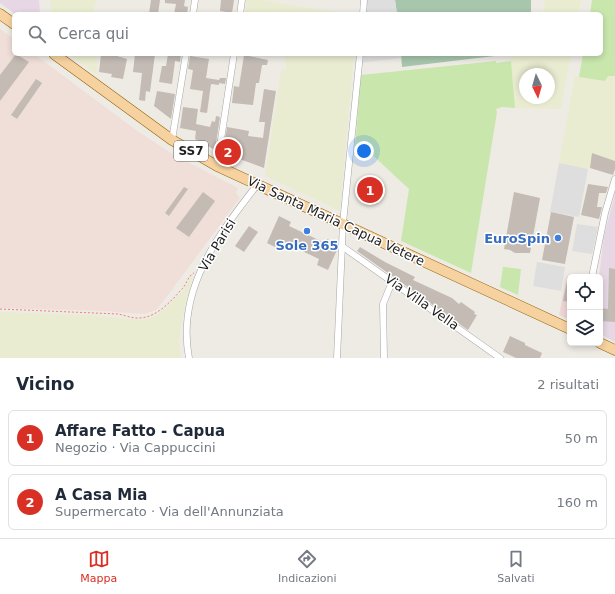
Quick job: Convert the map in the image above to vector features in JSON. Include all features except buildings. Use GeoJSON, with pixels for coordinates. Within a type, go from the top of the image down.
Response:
{"type":"FeatureCollection","features":[{"type":"Feature","properties":{"kind":"main road"},"geometry":{"type":"LineString","coordinates":[[0,14],[12,23]]}},
{"type":"Feature","properties":{"kind":"main road","name":"Via Santa Maria Capua Vetere"},"geometry":{"type":"LineString","coordinates":[[57,56],[172,140],[217,166],[567,328]]}},
{"type":"Feature","properties":{"kind":"main road"},"geometry":{"type":"LineString","coordinates":[[603,344],[615,350]]}},
{"type":"Feature","properties":{"kind":"street"},"geometry":{"type":"LineString","coordinates":[[193,12],[195,0]]}},
{"type":"Feature","properties":{"kind":"street"},"geometry":{"type":"LineString","coordinates":[[240,12],[242,0]]}},
{"type":"Feature","properties":{"kind":"street"},"geometry":{"type":"LineString","coordinates":[[363,12],[364,0]]}},
{"type":"Feature","properties":{"kind":"street"},"geometry":{"type":"LineString","coordinates":[[172,140],[186,56]]}},
{"type":"Feature","properties":{"kind":"street"},"geometry":{"type":"LineString","coordinates":[[217,166],[234,56]]}},
{"type":"Feature","properties":{"kind":"street"},"geometry":{"type":"LineString","coordinates":[[337,358],[343,223],[360,56]]}},
{"type":"Feature","properties":{"kind":"street"},"geometry":{"type":"LineString","coordinates":[[593,274],[605,213],[615,179]]}},
{"type":"Feature","properties":{"kind":"street","name":"Via Parisi"},"geometry":{"type":"LineString","coordinates":[[189,358],[186,333],[187,320],[194,287],[201,269],[205,260],[238,210],[257,185]]}},
{"type":"Feature","properties":{"kind":"street","name":"Via Villa Vella"},"geometry":{"type":"LineString","coordinates":[[343,247],[500,358]]}},
{"type":"Feature","properties":{"kind":"street"},"geometry":{"type":"LineString","coordinates":[[384,358],[383,304],[392,282]]}},
{"type":"Feature","properties":{"kind":"path"},"geometry":{"type":"LineString","coordinates":[[0,309],[118,314],[137,318],[150,316],[156,314],[177,294],[191,274],[201,269]]}},
{"type":"Feature","properties":{"kind":"shaded area"},"geometry":{"type":"Polygon","coordinates":[[[0,0],[39,0],[40,12],[12,12],[0,3],[0,0]]]}},
{"type":"Feature","properties":{"kind":"shaded area"},"geometry":{"type":"Polygon","coordinates":[[[364,0],[395,0],[397,12],[363,12],[364,0]]]}},
{"type":"Feature","properties":{"kind":"shaded area"},"geometry":{"type":"Polygon","coordinates":[[[0,29],[12,38],[12,56],[37,56],[136,130],[174,155],[238,188],[236,193],[240,198],[156,310],[144,314],[104,311],[0,308],[0,29]]]}},
{"type":"Feature","properties":{"kind":"shaded area"},"geometry":{"type":"Polygon","coordinates":[[[359,56],[401,56],[401,58],[359,63],[359,56]]]}},
{"type":"Feature","properties":{"kind":"shaded area"},"geometry":{"type":"Polygon","coordinates":[[[559,163],[588,169],[579,217],[550,212],[559,163]]]}},
{"type":"Feature","properties":{"kind":"shaded area"},"geometry":{"type":"Polygon","coordinates":[[[615,194],[615,342],[603,336],[603,274],[599,274],[604,236],[615,194]]]}},
{"type":"Feature","properties":{"kind":"shaded area"},"geometry":{"type":"Polygon","coordinates":[[[577,224],[598,227],[592,254],[572,251],[577,224]]]}},
{"type":"Feature","properties":{"kind":"shaded area"},"geometry":{"type":"Polygon","coordinates":[[[537,262],[565,267],[561,291],[533,286],[537,262]]]}},
{"type":"Feature","properties":{"kind":"shaded area"},"geometry":{"type":"Polygon","coordinates":[[[567,276],[567,319],[559,315],[567,276]]]}},
{"type":"Feature","properties":{"kind":"green space"},"geometry":{"type":"Polygon","coordinates":[[[50,0],[97,0],[93,12],[52,12],[50,0]]]}},
{"type":"Feature","properties":{"kind":"green space"},"geometry":{"type":"Polygon","coordinates":[[[247,0],[261,0],[334,12],[245,12],[247,0]]]}},
{"type":"Feature","properties":{"kind":"green space"},"geometry":{"type":"Polygon","coordinates":[[[395,0],[531,0],[531,12],[397,12],[395,0]]]}},
{"type":"Feature","properties":{"kind":"green space"},"geometry":{"type":"Polygon","coordinates":[[[545,0],[581,0],[578,12],[543,12],[545,0]]]}},
{"type":"Feature","properties":{"kind":"green space"},"geometry":{"type":"Polygon","coordinates":[[[592,0],[615,0],[615,76],[608,76],[605,81],[579,77],[583,56],[603,56],[603,12],[590,12],[592,0]]]}},
{"type":"Feature","properties":{"kind":"green space"},"geometry":{"type":"Polygon","coordinates":[[[72,56],[97,56],[97,75],[72,56]]]}},
{"type":"Feature","properties":{"kind":"green space"},"geometry":{"type":"Polygon","coordinates":[[[284,56],[354,56],[340,211],[265,176],[281,70],[286,70],[284,56]]]}},
{"type":"Feature","properties":{"kind":"green space"},"geometry":{"type":"Polygon","coordinates":[[[401,56],[495,56],[402,67],[401,56]]]}},
{"type":"Feature","properties":{"kind":"green space"},"geometry":{"type":"Polygon","coordinates":[[[510,56],[571,56],[561,109],[515,108],[510,56]]]}},
{"type":"Feature","properties":{"kind":"green space"},"geometry":{"type":"Polygon","coordinates":[[[496,61],[496,63],[511,61],[515,108],[502,107],[496,109],[497,112],[471,273],[401,241],[409,189],[365,148],[355,147],[361,75],[496,61]]]}},
{"type":"Feature","properties":{"kind":"green space"},"geometry":{"type":"Polygon","coordinates":[[[575,76],[604,81],[608,76],[615,76],[615,161],[592,153],[590,168],[588,169],[559,163],[575,76]]]}},
{"type":"Feature","properties":{"kind":"green space"},"geometry":{"type":"Polygon","coordinates":[[[503,267],[521,269],[518,295],[500,287],[503,267]]]}},
{"type":"Feature","properties":{"kind":"green space"},"geometry":{"type":"Polygon","coordinates":[[[191,276],[193,277],[183,312],[179,343],[181,358],[0,358],[0,312],[87,315],[144,320],[156,316],[169,305],[184,290],[191,276]]]}},
{"type":"Feature","properties":{"kind":"place","name":"A Casa Mia"},"geometry":{"type":"Point","coordinates":[228,152]}},
{"type":"Feature","properties":{"kind":"place","name":"Affare Fatto - Capua"},"geometry":{"type":"Point","coordinates":[370,190]}},
{"type":"Feature","properties":{"kind":"place","name":"Sole 365"},"geometry":{"type":"Point","coordinates":[307,231]}},
{"type":"Feature","properties":{"kind":"place","name":"EuroSpin"},"geometry":{"type":"Point","coordinates":[558,238]}}]}
